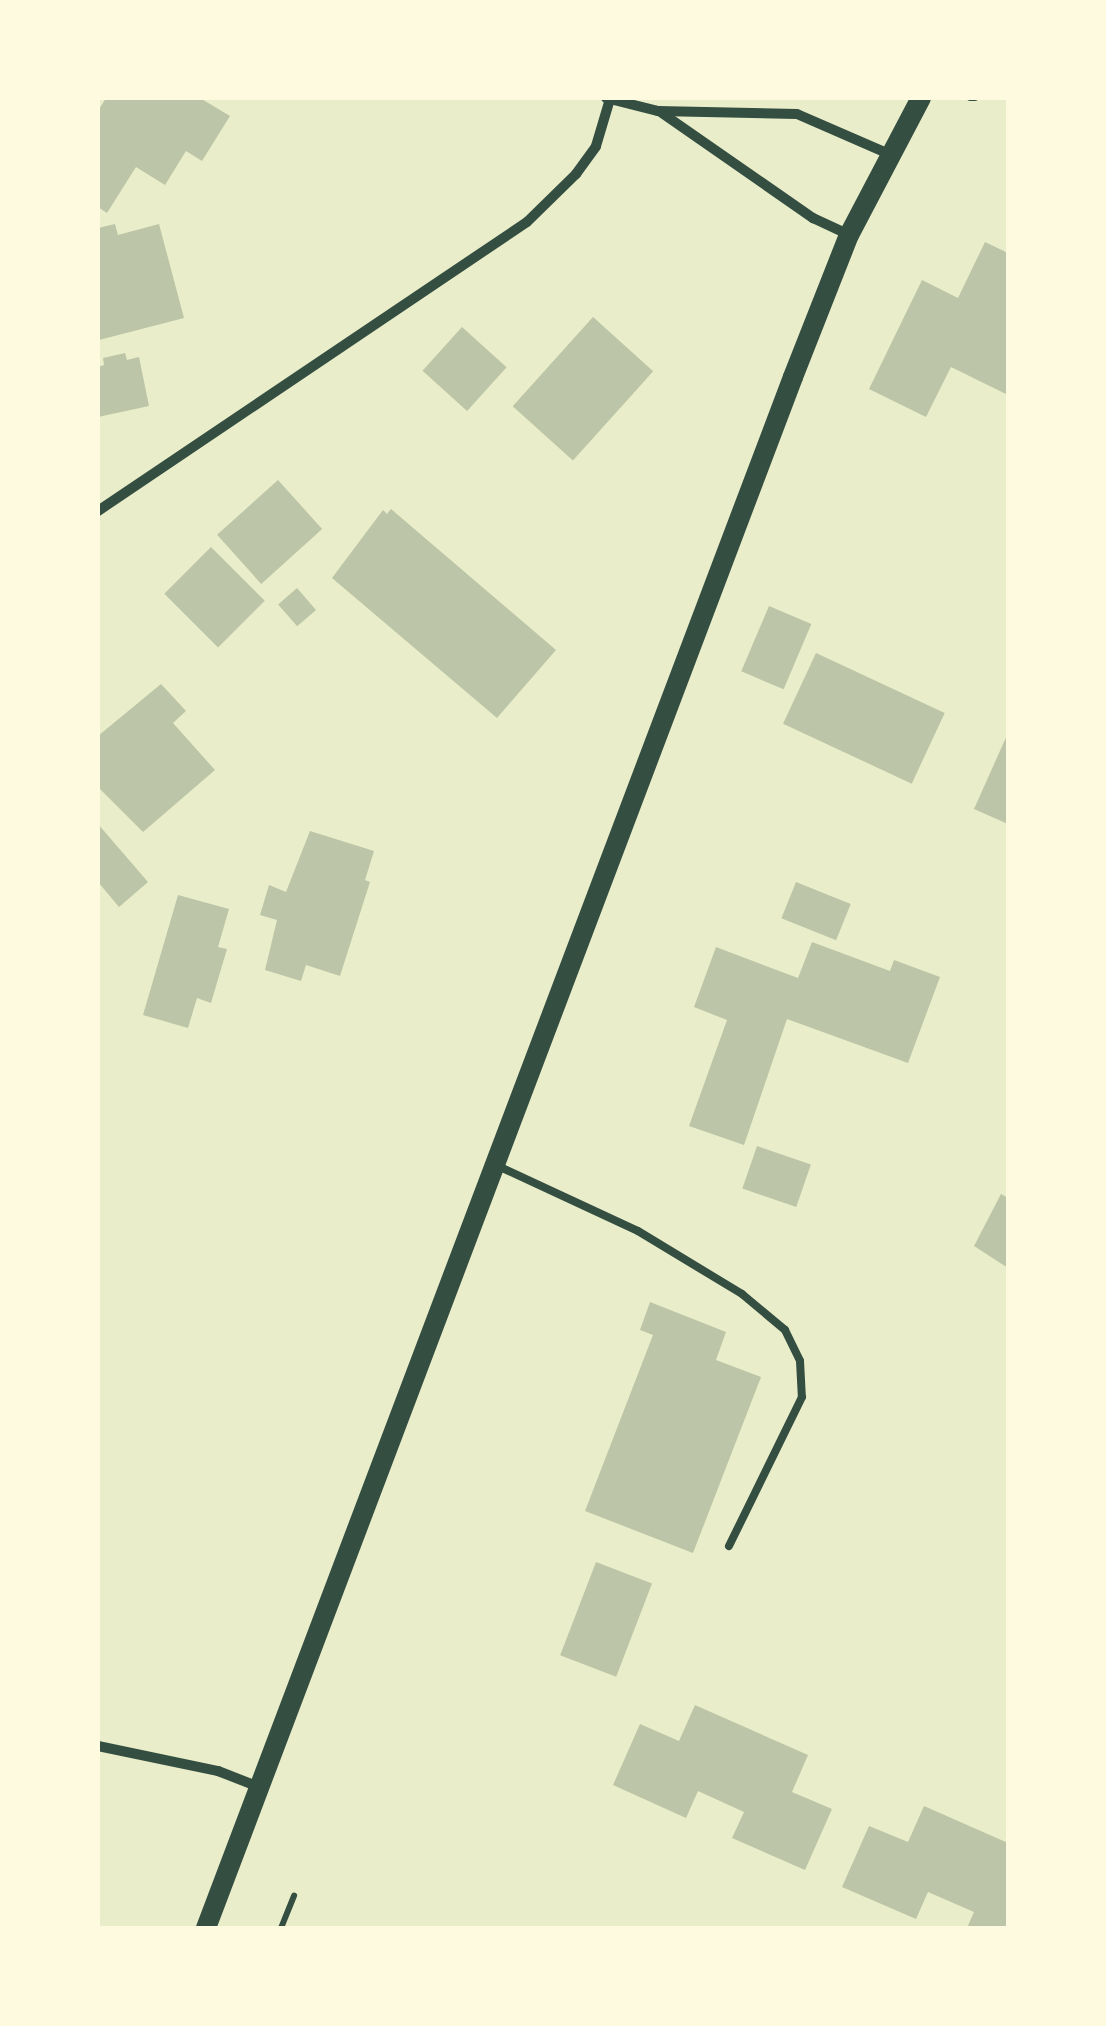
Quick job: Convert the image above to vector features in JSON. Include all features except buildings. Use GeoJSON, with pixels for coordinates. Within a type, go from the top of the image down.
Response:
{"type":"FeatureCollection","features":[{"type":"Feature","properties":{"kind":"main road"},"geometry":{"type":"LineString","coordinates":[[206,1928],[849,235],[922,98]]}},
{"type":"Feature","properties":{"kind":"street"},"geometry":{"type":"LineString","coordinates":[[98,511],[527,222],[576,174],[596,146],[608,98],[658,111],[797,114],[889,154]]}},
{"type":"Feature","properties":{"kind":"street"},"geometry":{"type":"LineString","coordinates":[[658,111],[814,218],[849,235]]}},
{"type":"Feature","properties":{"kind":"street"},"geometry":{"type":"LineString","coordinates":[[98,1746],[218,1771],[258,1787]]}},
{"type":"Feature","properties":{"kind":"lane"},"geometry":{"type":"LineString","coordinates":[[494,1164],[638,1232],[742,1294],[785,1330],[800,1361],[802,1396],[729,1546]]}},
{"type":"Feature","properties":{"kind":"path"},"geometry":{"type":"LineString","coordinates":[[281,1928],[294,1895]]}}]}
